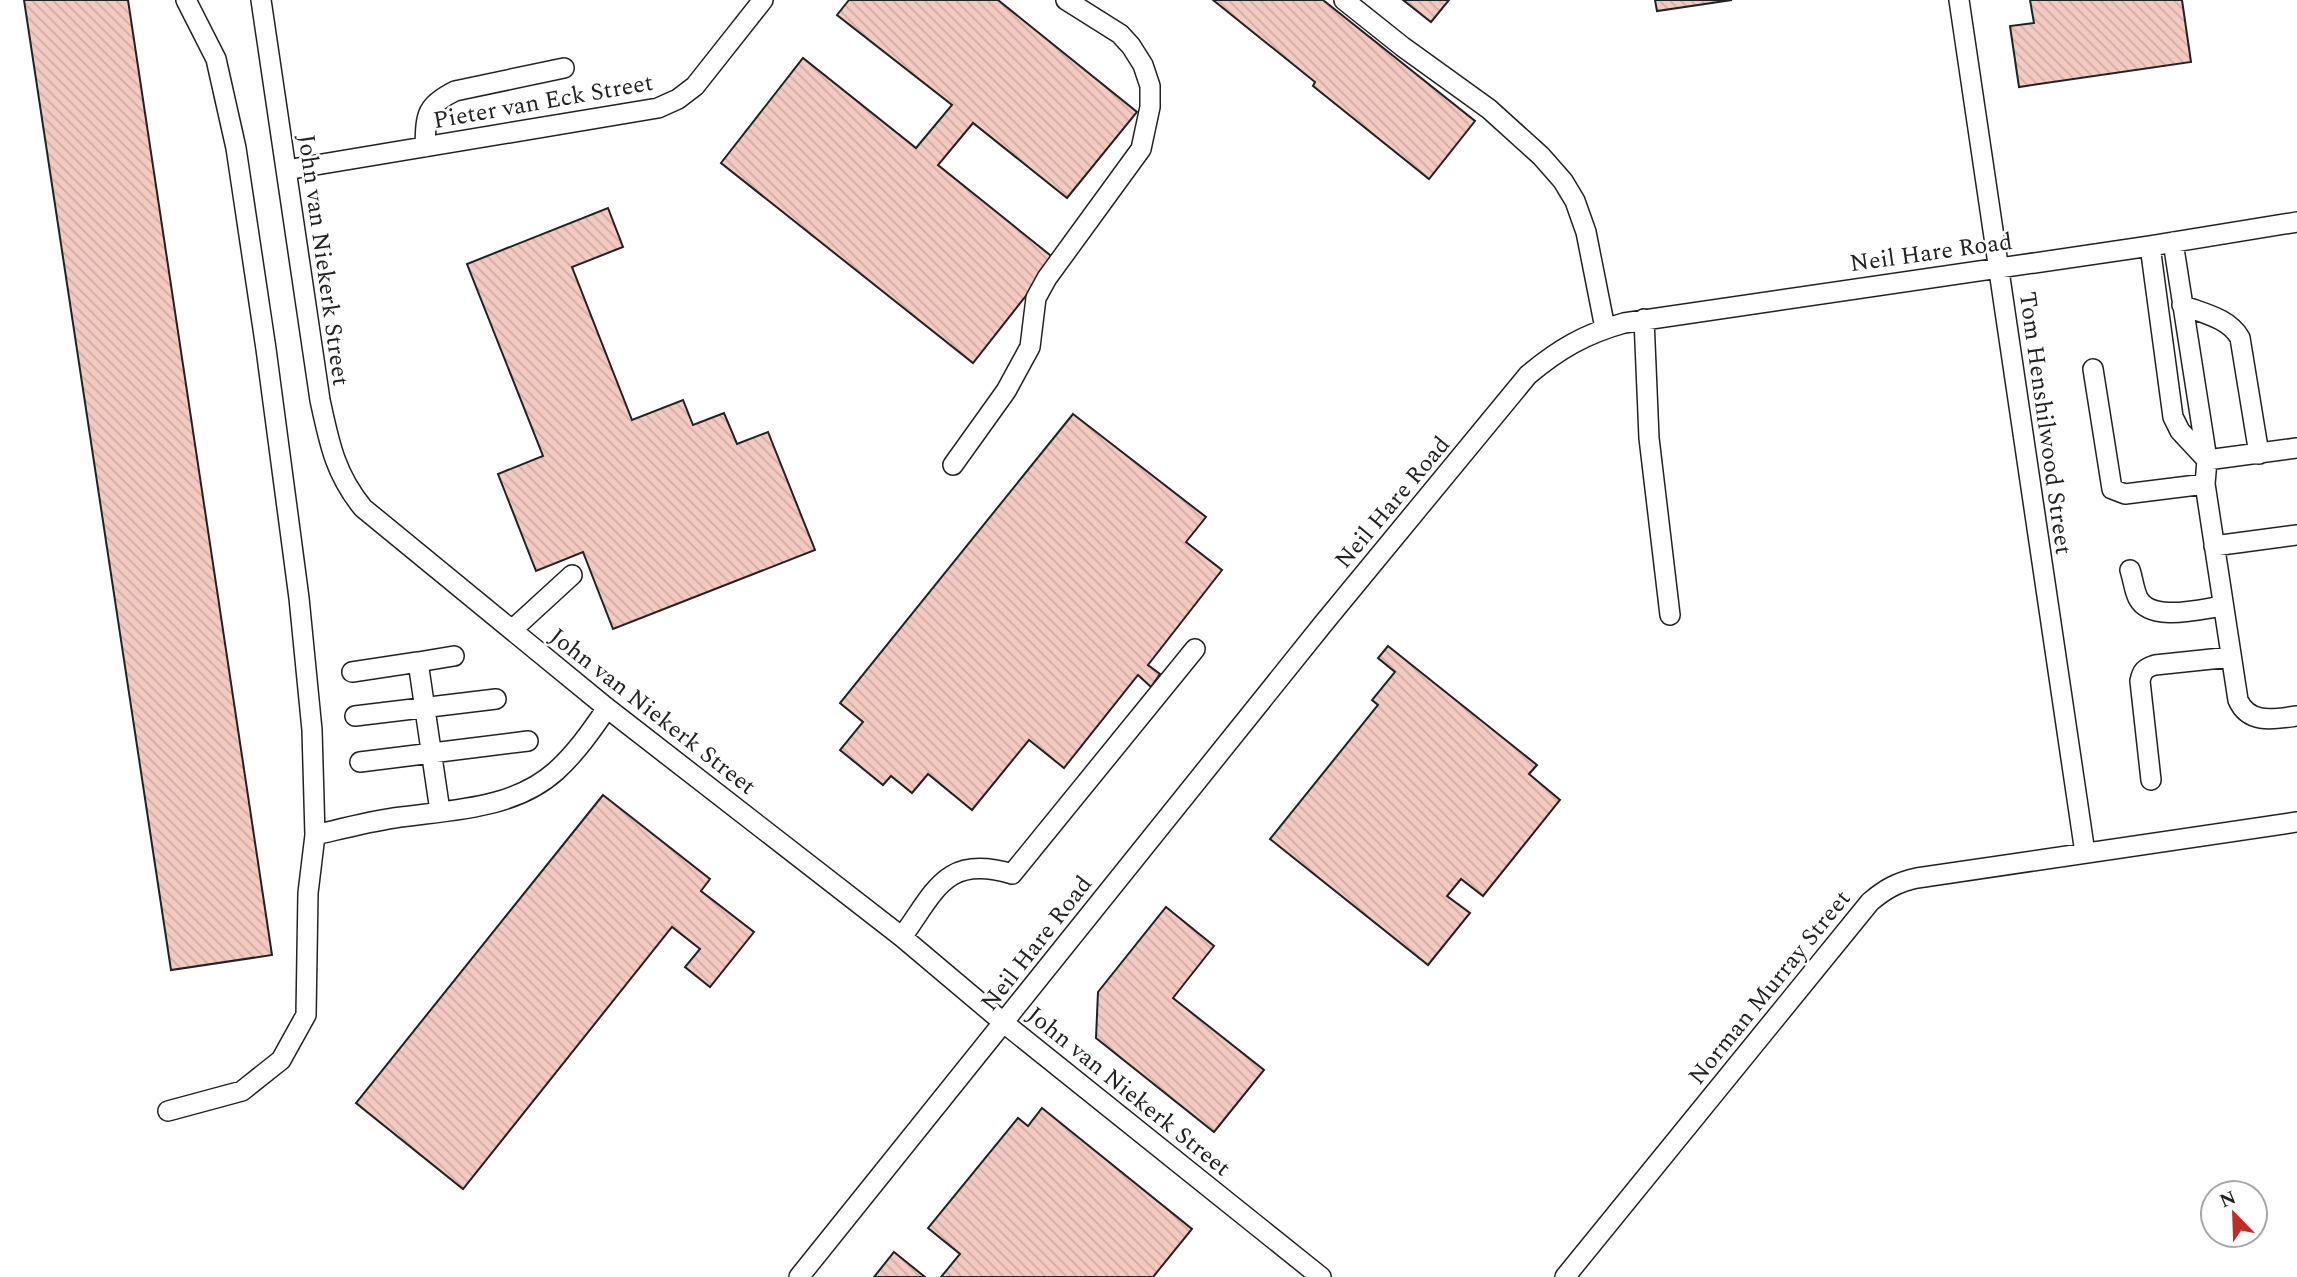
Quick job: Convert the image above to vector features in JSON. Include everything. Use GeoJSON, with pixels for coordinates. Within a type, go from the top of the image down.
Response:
{"type":"FeatureCollection","features":[{"type":"Feature","properties":{"kind":"street"},"geometry":{"type":"LineString","coordinates":[[168,1111],[242,1091],[281,1060],[306,1015],[308,893],[315,835],[312,730],[299,598],[267,349],[236,148],[216,59],[186,0]]}},
{"type":"Feature","properties":{"kind":"street","name":"John van Niekerk Street"},"geometry":{"type":"LineString","coordinates":[[261,0],[320,400],[337,468],[347,489],[363,508],[607,708],[902,937],[1004,1023],[1321,1277]]}},
{"type":"Feature","properties":{"kind":"street","name":"Pieter van Eck Street"},"geometry":{"type":"LineString","coordinates":[[286,170],[658,108],[678,99],[695,86],[763,0]]}},
{"type":"Feature","properties":{"kind":"street"},"geometry":{"type":"LineString","coordinates":[[953,465],[1006,391],[1030,347],[1036,298],[1047,278],[1141,149],[1150,107],[1150,86],[1143,65],[1119,33],[1066,0]]}},
{"type":"Feature","properties":{"kind":"street"},"geometry":{"type":"LineString","coordinates":[[1344,0],[1403,47],[1489,109],[1541,156],[1563,181],[1575,201],[1586,232],[1605,328]]}},
{"type":"Feature","properties":{"kind":"street","name":"Tom Henshilwood Street"},"geometry":{"type":"LineString","coordinates":[[1959,0],[2085,853]]}},
{"type":"Feature","properties":{"kind":"street"},"geometry":{"type":"LineString","coordinates":[[425,147],[425,119],[438,99],[454,91],[564,68]]}},
{"type":"Feature","properties":{"kind":"street","name":"Neil Hare Road"},"geometry":{"type":"LineString","coordinates":[[799,1277],[1314,635],[1528,376],[1550,356],[1574,341],[1605,328],[1644,319],[2150,246],[2297,222]]}},
{"type":"Feature","properties":{"kind":"street"},"geometry":{"type":"LineString","coordinates":[[2173,242],[2207,460],[2205,484],[2238,700],[2250,716],[2261,719],[2297,716]]}},
{"type":"Feature","properties":{"kind":"street"},"geometry":{"type":"LineString","coordinates":[[2150,246],[2173,417],[2180,431],[2207,460]]}},
{"type":"Feature","properties":{"kind":"street"},"geometry":{"type":"LineString","coordinates":[[2182,305],[2222,321],[2240,338],[2259,454]]}},
{"type":"Feature","properties":{"kind":"street"},"geometry":{"type":"LineString","coordinates":[[1644,319],[1650,438],[1670,615]]}},
{"type":"Feature","properties":{"kind":"street"},"geometry":{"type":"LineString","coordinates":[[2162,340],[2189,336]]}},
{"type":"Feature","properties":{"kind":"street"},"geometry":{"type":"LineString","coordinates":[[2093,369],[2112,489],[2125,494],[2205,484]]}},
{"type":"Feature","properties":{"kind":"street"},"geometry":{"type":"LineString","coordinates":[[2172,409],[2199,405]]}},
{"type":"Feature","properties":{"kind":"street"},"geometry":{"type":"LineString","coordinates":[[2207,460],[2297,448]]}},
{"type":"Feature","properties":{"kind":"street"},"geometry":{"type":"LineString","coordinates":[[2214,546],[2297,535]]}},
{"type":"Feature","properties":{"kind":"street"},"geometry":{"type":"LineString","coordinates":[[2130,570],[2138,600],[2167,614],[2223,606]]}},
{"type":"Feature","properties":{"kind":"street"},"geometry":{"type":"LineString","coordinates":[[512,631],[572,575]]}},
{"type":"Feature","properties":{"kind":"street"},"geometry":{"type":"LineString","coordinates":[[902,937],[946,878],[962,869],[988,867],[1012,874],[1195,649]]}},
{"type":"Feature","properties":{"kind":"street"},"geometry":{"type":"LineString","coordinates":[[352,672],[454,656]]}},
{"type":"Feature","properties":{"kind":"street"},"geometry":{"type":"LineString","coordinates":[[2151,780],[2141,673],[2155,665],[2231,657]]}},
{"type":"Feature","properties":{"kind":"street"},"geometry":{"type":"LineString","coordinates":[[418,662],[440,811]]}},
{"type":"Feature","properties":{"kind":"street"},"geometry":{"type":"LineString","coordinates":[[355,716],[496,699]]}},
{"type":"Feature","properties":{"kind":"street"},"geometry":{"type":"LineString","coordinates":[[315,835],[370,822],[493,804],[527,790],[555,772],[584,740],[607,708]]}},
{"type":"Feature","properties":{"kind":"street"},"geometry":{"type":"LineString","coordinates":[[360,762],[528,741]]}},
{"type":"Feature","properties":{"kind":"street","name":"Norman Murray Street"},"geometry":{"type":"LineString","coordinates":[[1565,1277],[1862,911],[1882,891],[1900,882],[1917,878],[2297,822]]}},
{"type":"Feature","properties":{"kind":"building"},"geometry":{"type":"Polygon","coordinates":[[[24,0],[128,0],[272,955],[171,970],[24,0]]]}},
{"type":"Feature","properties":{"kind":"building"},"geometry":{"type":"Polygon","coordinates":[[[849,0],[998,0],[1137,112],[1067,198],[973,123],[938,165],[1055,259],[973,363],[721,163],[803,58],[916,148],[952,105],[837,15],[849,0]]]}},
{"type":"Feature","properties":{"kind":"building"},"geometry":{"type":"Polygon","coordinates":[[[1213,0],[1323,0],[1475,121],[1429,179],[1313,86],[1315,82],[1213,0]]]}},
{"type":"Feature","properties":{"kind":"building"},"geometry":{"type":"Polygon","coordinates":[[[1403,0],[1449,0],[1431,22],[1403,0]]]}},
{"type":"Feature","properties":{"kind":"building"},"geometry":{"type":"Polygon","coordinates":[[[1655,0],[1732,0],[1657,11],[1655,0]]]}},
{"type":"Feature","properties":{"kind":"building"},"geometry":{"type":"Polygon","coordinates":[[[2030,0],[2182,0],[2191,62],[2019,87],[2010,26],[2034,23],[2030,0]]]}},
{"type":"Feature","properties":{"kind":"building"},"geometry":{"type":"Polygon","coordinates":[[[608,208],[623,247],[572,267],[632,420],[683,400],[693,425],[724,413],[737,444],[768,432],[815,550],[613,629],[583,552],[536,571],[498,474],[543,456],[467,264],[608,208]]]}},
{"type":"Feature","properties":{"kind":"building"},"geometry":{"type":"Polygon","coordinates":[[[1073,414],[1206,517],[1186,542],[1222,570],[1148,665],[1160,674],[1151,687],[1138,675],[1064,768],[1029,740],[972,810],[928,774],[912,793],[891,776],[883,785],[840,750],[863,722],[840,703],[1073,414]]]}},
{"type":"Feature","properties":{"kind":"building"},"geometry":{"type":"Polygon","coordinates":[[[1388,646],[1537,765],[1529,774],[1560,800],[1483,896],[1461,879],[1447,896],[1470,913],[1428,965],[1270,839],[1378,705],[1372,700],[1395,672],[1378,658],[1388,646]]]}},
{"type":"Feature","properties":{"kind":"building"},"geometry":{"type":"Polygon","coordinates":[[[603,795],[710,879],[701,891],[754,932],[710,987],[685,967],[700,949],[672,927],[463,1189],[356,1103],[603,795]]]}},
{"type":"Feature","properties":{"kind":"building"},"geometry":{"type":"Polygon","coordinates":[[[1166,907],[1214,946],[1173,998],[1264,1070],[1214,1132],[1096,1038],[1098,992],[1166,907]]]}},
{"type":"Feature","properties":{"kind":"building"},"geometry":{"type":"Polygon","coordinates":[[[1042,1108],[1192,1229],[1153,1277],[941,1277],[960,1254],[928,1228],[1018,1118],[1028,1126],[1042,1108]]]}},
{"type":"Feature","properties":{"kind":"building"},"geometry":{"type":"Polygon","coordinates":[[[894,1252],[925,1277],[874,1277],[894,1252]]]}}]}
